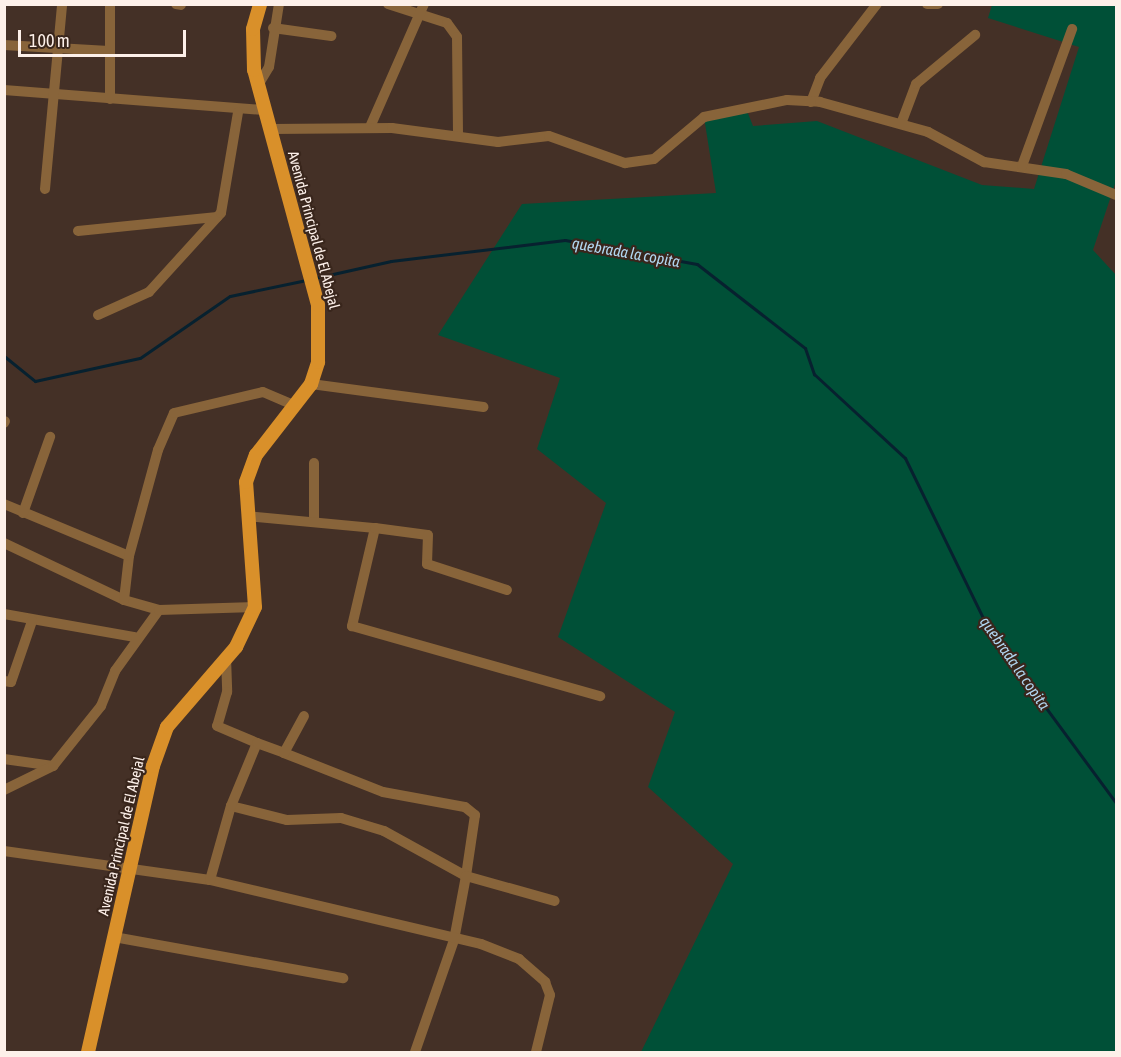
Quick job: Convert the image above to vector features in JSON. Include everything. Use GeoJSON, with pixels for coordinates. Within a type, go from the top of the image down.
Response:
{"type":"FeatureCollection","features":[{"type":"Feature","properties":{"kind":"main road","name":"Avenida Principal de El Abejal"},"geometry":{"type":"LineString","coordinates":[[88,1053],[130,869],[167,727],[226,657],[255,607],[246,482],[256,454],[311,384],[322,336],[318,305],[258,87],[253,29],[260,4]]}},
{"type":"Feature","properties":{"kind":"street"},"geometry":{"type":"LineString","coordinates":[[45,189],[57,94],[62,4]]}},
{"type":"Feature","properties":{"kind":"street"},"geometry":{"type":"LineString","coordinates":[[110,4],[110,99]]}},
{"type":"Feature","properties":{"kind":"street"},"geometry":{"type":"LineString","coordinates":[[176,4],[181,5]]}},
{"type":"Feature","properties":{"kind":"street"},"geometry":{"type":"LineString","coordinates":[[258,87],[269,67],[273,27],[279,4]]}},
{"type":"Feature","properties":{"kind":"street"},"geometry":{"type":"LineString","coordinates":[[388,4],[422,8],[447,23],[457,38],[458,135]]}},
{"type":"Feature","properties":{"kind":"street"},"geometry":{"type":"LineString","coordinates":[[811,102],[820,78],[878,4]]}},
{"type":"Feature","properties":{"kind":"street"},"geometry":{"type":"LineString","coordinates":[[927,4],[938,4]]}},
{"type":"Feature","properties":{"kind":"street"},"geometry":{"type":"LineString","coordinates":[[370,127],[422,8]]}},
{"type":"Feature","properties":{"kind":"street"},"geometry":{"type":"LineString","coordinates":[[273,27],[331,36]]}},
{"type":"Feature","properties":{"kind":"street"},"geometry":{"type":"LineString","coordinates":[[1022,166],[1072,29]]}},
{"type":"Feature","properties":{"kind":"street"},"geometry":{"type":"LineString","coordinates":[[901,124],[916,84],[975,35]]}},
{"type":"Feature","properties":{"kind":"street"},"geometry":{"type":"LineString","coordinates":[[4,45],[109,51]]}},
{"type":"Feature","properties":{"kind":"street"},"geometry":{"type":"LineString","coordinates":[[4,90],[238,112],[263,110]]}},
{"type":"Feature","properties":{"kind":"street"},"geometry":{"type":"LineString","coordinates":[[270,129],[370,127],[458,135],[498,142],[549,136],[625,163],[654,159],[704,117],[787,100],[811,102],[901,124],[962,147],[984,162],[1066,174],[1116,195]]}},
{"type":"Feature","properties":{"kind":"street"},"geometry":{"type":"LineString","coordinates":[[98,315],[149,292],[217,218],[238,112]]}},
{"type":"Feature","properties":{"kind":"street"},"geometry":{"type":"LineString","coordinates":[[78,231],[217,218]]}},
{"type":"Feature","properties":{"kind":"street"},"geometry":{"type":"LineString","coordinates":[[311,384],[483,408]]}},
{"type":"Feature","properties":{"kind":"street"},"geometry":{"type":"LineString","coordinates":[[124,600],[129,556],[158,450],[174,413],[263,392],[294,405]]}},
{"type":"Feature","properties":{"kind":"street"},"geometry":{"type":"LineString","coordinates":[[23,513],[50,437]]}},
{"type":"Feature","properties":{"kind":"street"},"geometry":{"type":"LineString","coordinates":[[314,463],[314,519]]}},
{"type":"Feature","properties":{"kind":"street"},"geometry":{"type":"LineString","coordinates":[[4,504],[129,556]]}},
{"type":"Feature","properties":{"kind":"street"},"geometry":{"type":"LineString","coordinates":[[247,516],[314,519],[428,535],[427,564],[507,590]]}},
{"type":"Feature","properties":{"kind":"street"},"geometry":{"type":"LineString","coordinates":[[375,528],[352,626],[600,696]]}},
{"type":"Feature","properties":{"kind":"street"},"geometry":{"type":"LineString","coordinates":[[4,543],[124,600],[159,610],[255,607]]}},
{"type":"Feature","properties":{"kind":"street"},"geometry":{"type":"LineString","coordinates":[[4,790],[53,766],[101,706],[135,637],[159,610]]}},
{"type":"Feature","properties":{"kind":"street"},"geometry":{"type":"LineString","coordinates":[[4,614],[32,621],[135,637]]}},
{"type":"Feature","properties":{"kind":"street"},"geometry":{"type":"LineString","coordinates":[[4,681],[11,682],[32,621]]}},
{"type":"Feature","properties":{"kind":"street"},"geometry":{"type":"LineString","coordinates":[[226,657],[227,692],[217,726],[371,788],[473,812],[466,876],[454,940],[415,1053]]}},
{"type":"Feature","properties":{"kind":"street"},"geometry":{"type":"LineString","coordinates":[[284,753],[304,716]]}},
{"type":"Feature","properties":{"kind":"street"},"geometry":{"type":"LineString","coordinates":[[210,880],[231,806],[258,743]]}},
{"type":"Feature","properties":{"kind":"street"},"geometry":{"type":"LineString","coordinates":[[4,759],[53,766]]}},
{"type":"Feature","properties":{"kind":"street"},"geometry":{"type":"LineString","coordinates":[[231,806],[286,820],[341,818],[384,831],[466,876],[555,901]]}},
{"type":"Feature","properties":{"kind":"street"},"geometry":{"type":"LineString","coordinates":[[4,851],[210,880],[454,940],[519,959],[545,982],[550,995],[536,1053]]}},
{"type":"Feature","properties":{"kind":"street"},"geometry":{"type":"LineString","coordinates":[[114,938],[344,978]]}},
{"type":"Feature","properties":{"kind":"green space"},"geometry":{"type":"Polygon","coordinates":[[[992,5],[1116,5],[1116,181],[1093,250],[1116,275],[1116,1052],[641,1052],[733,864],[648,787],[675,712],[558,637],[606,503],[537,449],[560,378],[438,335],[522,204],[716,193],[704,117],[745,106],[753,126],[817,121],[982,185],[1034,189],[1079,47],[988,18],[992,5]]]}},
{"type":"Feature","properties":{"kind":"waterway","name":"quebrada la copita"},"geometry":{"type":"LineString","coordinates":[[315,278],[391,261],[565,240],[697,264],[805,348],[814,374],[905,458],[990,632],[1116,803]]}},
{"type":"Feature","properties":{"kind":"waterway","name":"quebrada la copita"},"geometry":{"type":"LineString","coordinates":[[4,356],[35,381],[140,358],[230,296],[306,280]]}}]}
